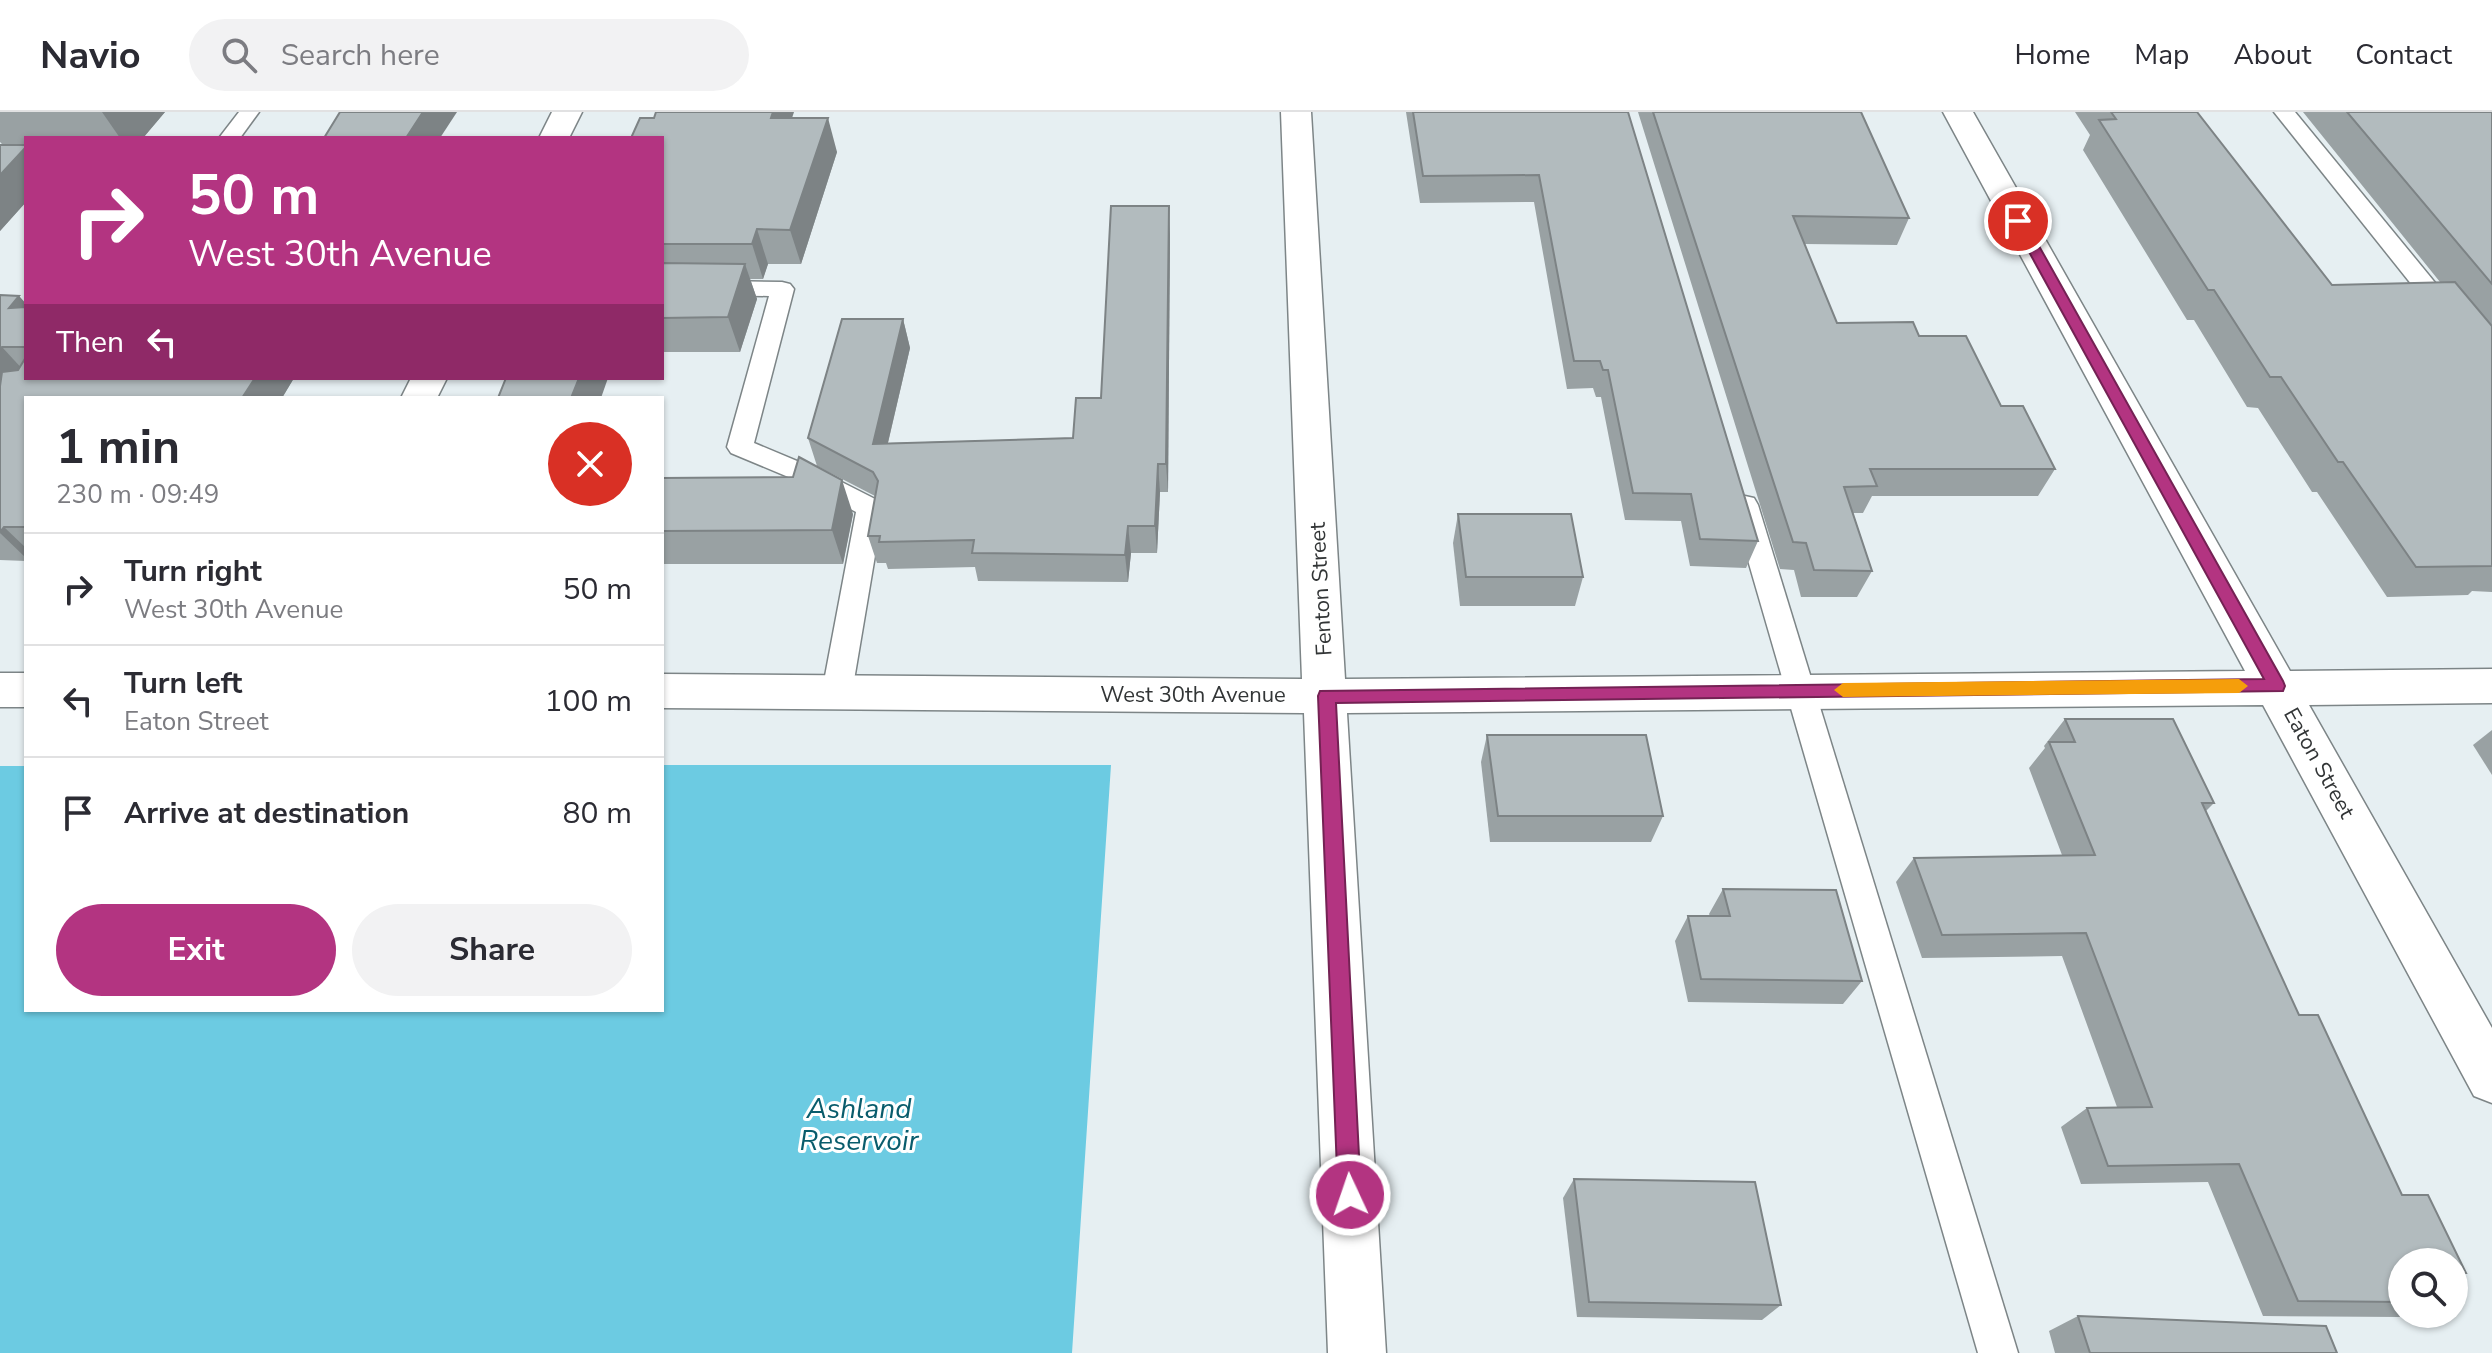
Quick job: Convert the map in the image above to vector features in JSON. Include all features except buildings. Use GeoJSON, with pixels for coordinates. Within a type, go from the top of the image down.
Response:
{"type":"FeatureCollection","features":[{"type":"Feature","properties":{"kind":"street"},"geometry":{"type":"LineString","coordinates":[[555,136],[567,112]]}},
{"type":"Feature","properties":{"kind":"street","name":"Fenton Street"},"geometry":{"type":"LineString","coordinates":[[1296,112],[1357,1353]]}},
{"type":"Feature","properties":{"kind":"street","name":"Eaton Street"},"geometry":{"type":"LineString","coordinates":[[1958,112],[2492,1078]]}},
{"type":"Feature","properties":{"kind":"street","name":"West 30th Avenue"},"geometry":{"type":"LineString","coordinates":[[664,691],[1327,696],[2492,686]]}},
{"type":"Feature","properties":{"kind":"street"},"geometry":{"type":"LineString","coordinates":[[0,690],[24,690]]}},
{"type":"Feature","properties":{"kind":"lane"},"geometry":{"type":"LineString","coordinates":[[231,136],[249,112]]}},
{"type":"Feature","properties":{"kind":"lane"},"geometry":{"type":"LineString","coordinates":[[2284,112],[2492,368]]}},
{"type":"Feature","properties":{"kind":"lane"},"geometry":{"type":"LineString","coordinates":[[664,287],[782,289],[740,447],[807,475],[870,508],[837,692]]}},
{"type":"Feature","properties":{"kind":"lane"},"geometry":{"type":"LineString","coordinates":[[1737,477],[1998,1353]]}},
{"type":"Feature","properties":{"kind":"water","name":"Ashland Reservoir"},"geometry":{"type":"Polygon","coordinates":[[[664,765],[1111,765],[1072,1353],[0,1353],[0,766],[24,766],[24,1012],[664,1012],[664,765]]]}},
{"type":"Feature","properties":{"kind":"slow traffic"},"geometry":{"type":"LineString","coordinates":[[1843,690],[2239,686]]}},
{"type":"Feature","properties":{"kind":"route"},"geometry":{"type":"LineString","coordinates":[[1350,1195],[1327,696],[2276,686],[2018,221]]}}]}
